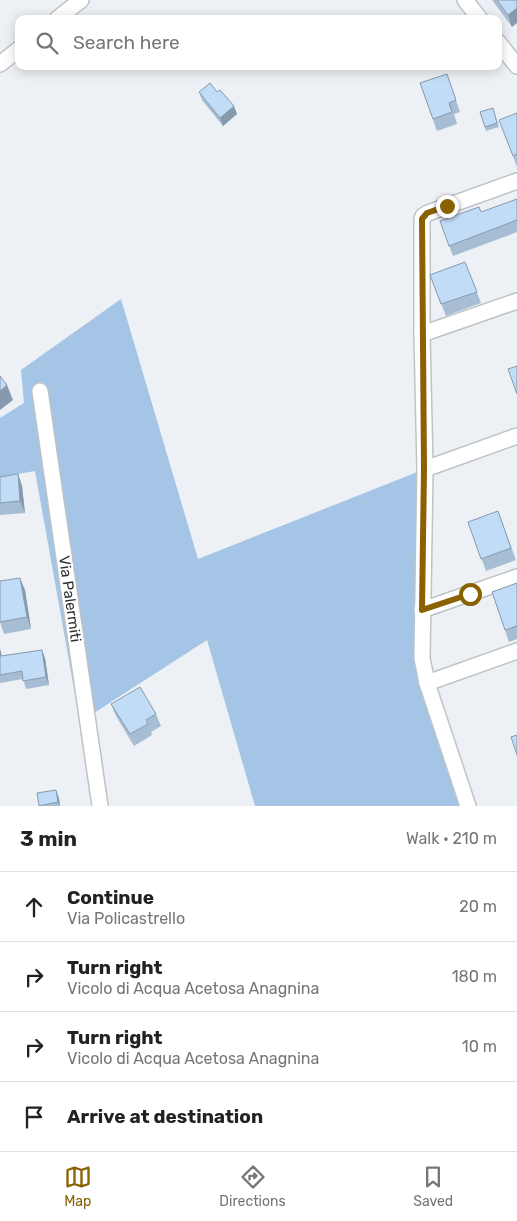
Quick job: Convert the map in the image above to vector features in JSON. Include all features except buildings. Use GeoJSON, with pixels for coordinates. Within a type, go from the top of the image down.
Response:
{"type":"FeatureCollection","features":[{"type":"Feature","properties":{"kind":"street"},"geometry":{"type":"LineString","coordinates":[[62,15],[81,0]]}},
{"type":"Feature","properties":{"kind":"street"},"geometry":{"type":"LineString","coordinates":[[465,0],[477,15]]}},
{"type":"Feature","properties":{"kind":"street"},"geometry":{"type":"LineString","coordinates":[[507,45],[517,66]]}},
{"type":"Feature","properties":{"kind":"street"},"geometry":{"type":"LineString","coordinates":[[0,64],[15,52]]}},
{"type":"Feature","properties":{"kind":"street"},"geometry":{"type":"LineString","coordinates":[[468,806],[427,684],[422,658],[424,469],[423,217],[429,212],[517,181]]}},
{"type":"Feature","properties":{"kind":"street"},"geometry":{"type":"LineString","coordinates":[[422,334],[517,301]]}},
{"type":"Feature","properties":{"kind":"street","name":"Via Palermiti"},"geometry":{"type":"LineString","coordinates":[[40,391],[100,806]]}},
{"type":"Feature","properties":{"kind":"street"},"geometry":{"type":"LineString","coordinates":[[424,469],[517,436]]}},
{"type":"Feature","properties":{"kind":"street"},"geometry":{"type":"LineString","coordinates":[[422,610],[517,577]]}},
{"type":"Feature","properties":{"kind":"street"},"geometry":{"type":"LineString","coordinates":[[427,684],[517,651]]}},
{"type":"Feature","properties":{"kind":"shaded area"},"geometry":{"type":"Polygon","coordinates":[[[121,299],[198,559],[425,469],[422,658],[468,806],[255,806],[207,640],[80,722],[35,471],[0,477],[0,418],[24,403],[21,370],[121,299]]]}},
{"type":"Feature","properties":{"kind":"route"},"geometry":{"type":"LineString","coordinates":[[447,206],[427,213],[422,219],[424,469],[422,610],[470,594]]}}]}
